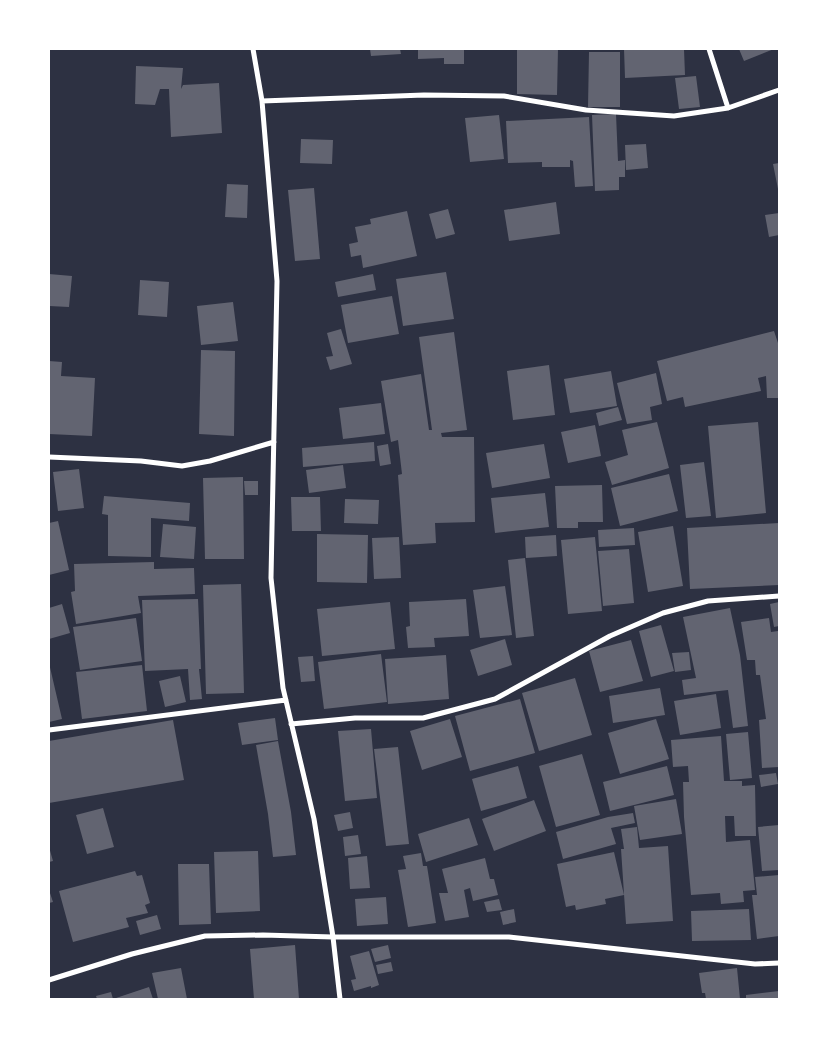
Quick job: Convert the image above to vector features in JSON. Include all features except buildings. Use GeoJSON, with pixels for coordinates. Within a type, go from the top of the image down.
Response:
{"type":"FeatureCollection","features":[{"type":"Feature","properties":{"kind":"street"},"geometry":{"type":"LineString","coordinates":[[253,49],[262,101],[277,281],[272,578],[283,688],[314,818],[333,937],[340,999]]}},
{"type":"Feature","properties":{"kind":"street"},"geometry":{"type":"LineString","coordinates":[[709,49],[728,108]]}},
{"type":"Feature","properties":{"kind":"street"},"geometry":{"type":"LineString","coordinates":[[262,101],[424,95],[504,96],[586,110],[674,116],[728,108],[779,90]]}},
{"type":"Feature","properties":{"kind":"street"},"geometry":{"type":"LineString","coordinates":[[49,457],[182,466],[210,461],[274,442]]}},
{"type":"Feature","properties":{"kind":"street"},"geometry":{"type":"LineString","coordinates":[[291,724],[355,718],[423,718],[494,699],[610,636],[663,613],[708,601],[779,596]]}},
{"type":"Feature","properties":{"kind":"street"},"geometry":{"type":"LineString","coordinates":[[49,730],[286,700]]}},
{"type":"Feature","properties":{"kind":"street"},"geometry":{"type":"LineString","coordinates":[[49,980],[132,954],[205,936],[509,937],[755,964],[779,963]]}}]}
